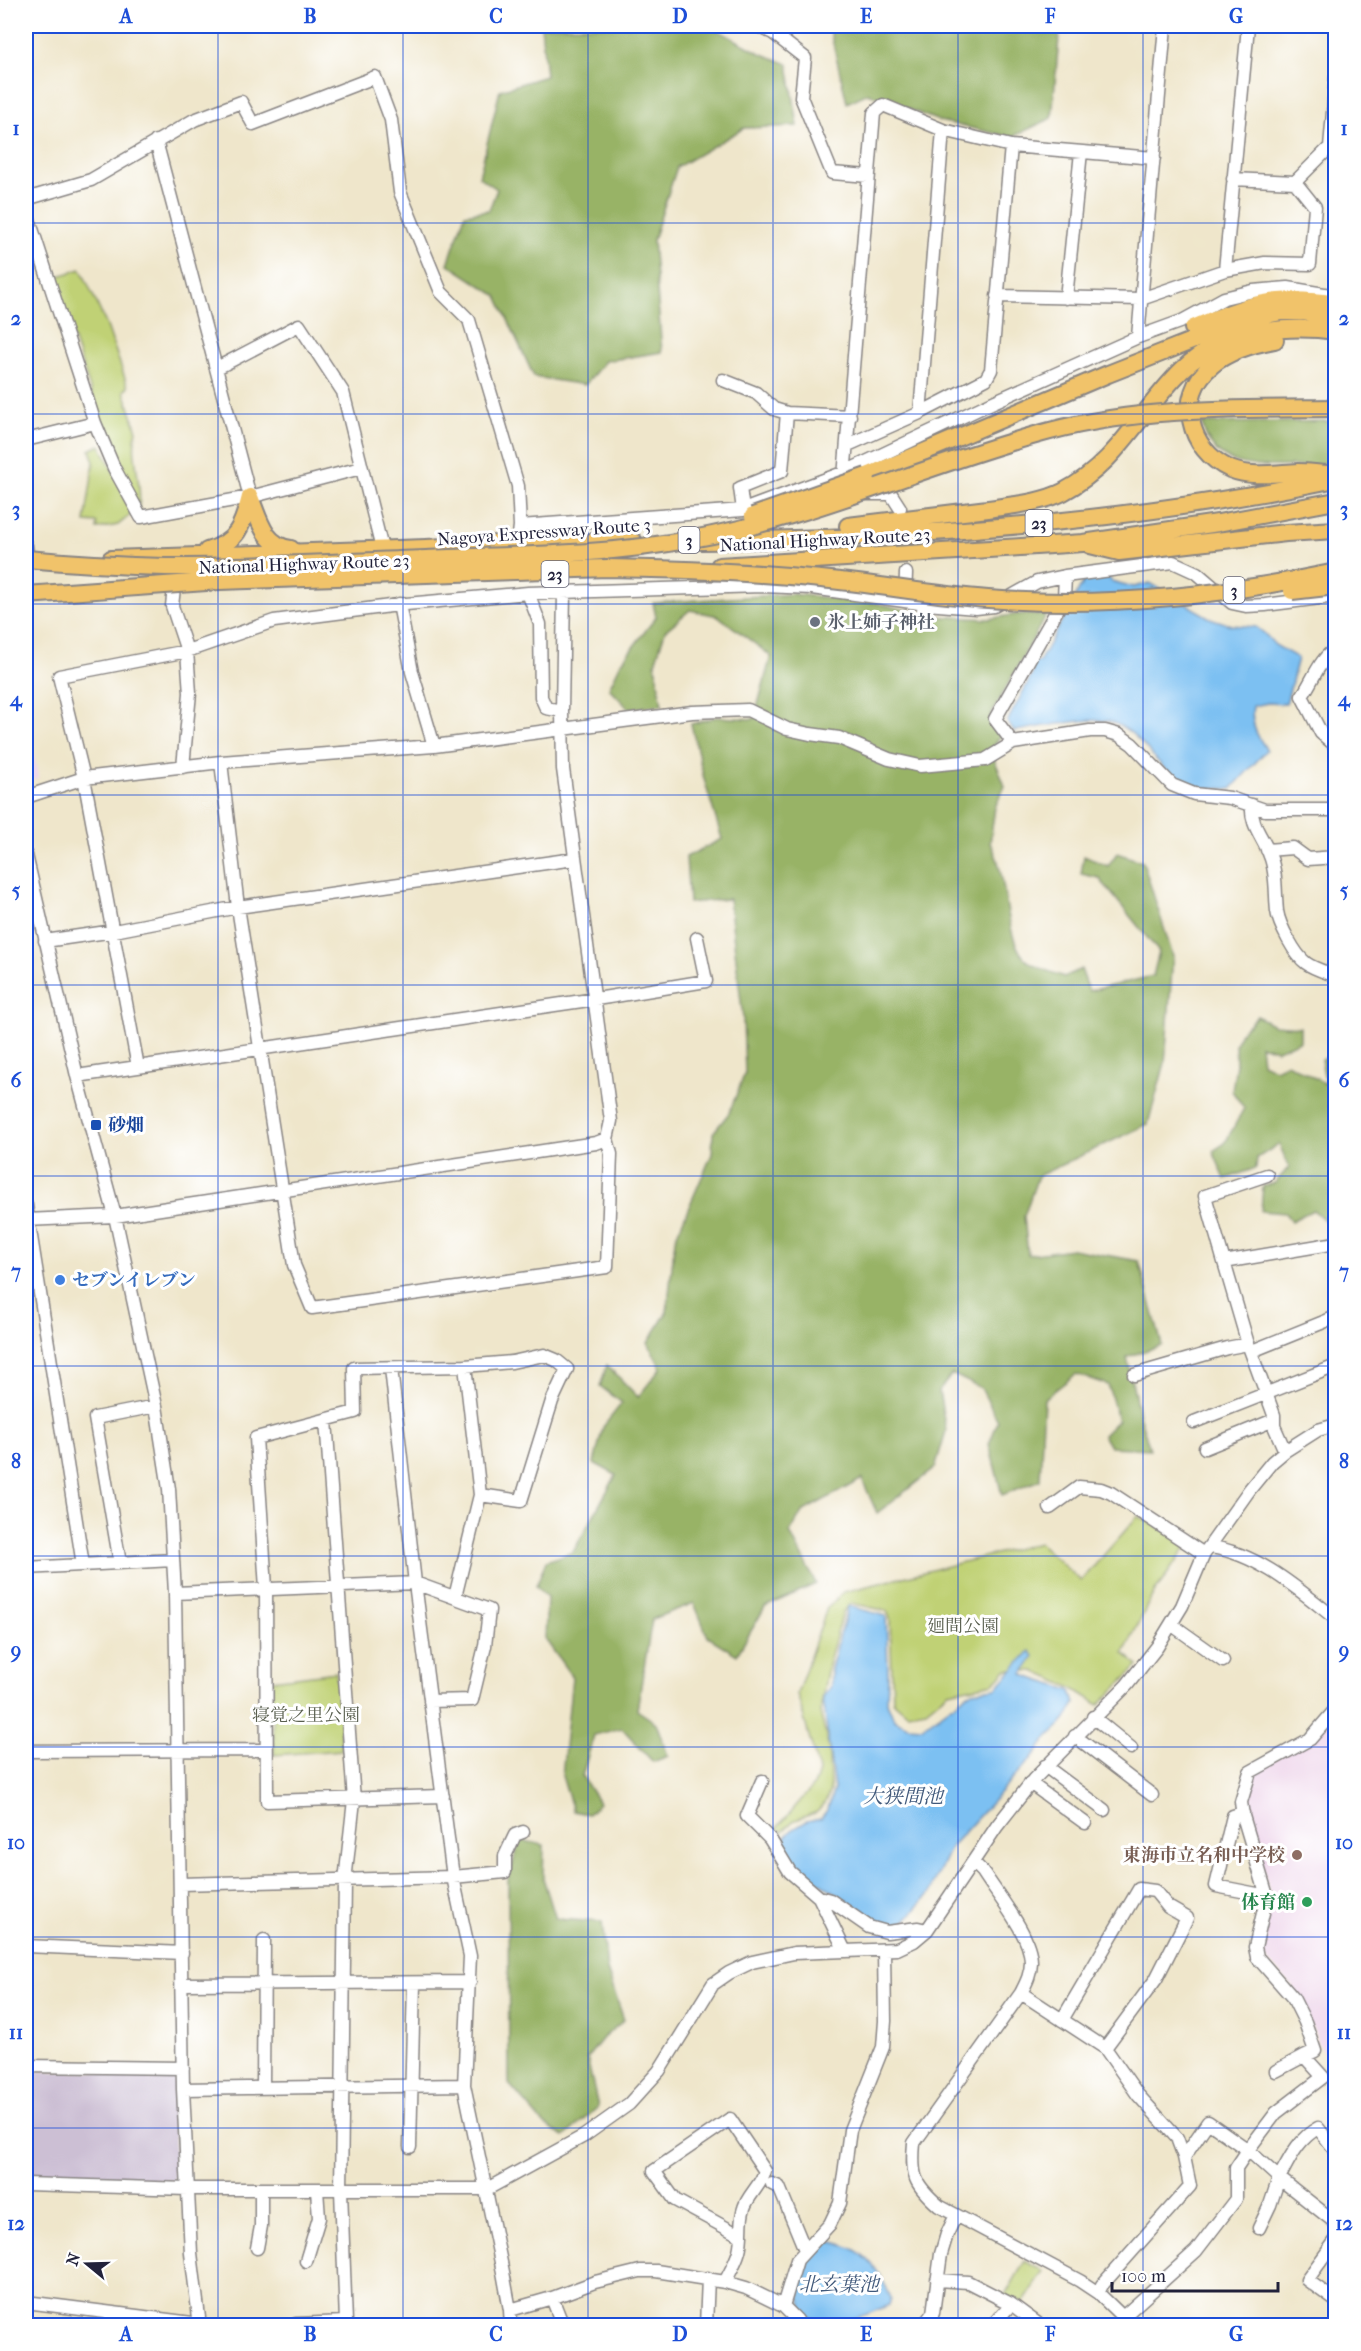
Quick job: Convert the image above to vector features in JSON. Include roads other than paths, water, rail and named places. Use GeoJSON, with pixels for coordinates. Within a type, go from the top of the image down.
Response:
{"type":"FeatureCollection","features":[{"type":"Feature","properties":{"kind":"highway"},"geometry":{"type":"LineString","coordinates":[[720,534],[754,516],[867,476],[959,437],[1253,304],[1278,299],[1308,299],[1335,304]]}},
{"type":"Feature","properties":{"kind":"highway"},"geometry":{"type":"LineString","coordinates":[[1109,368],[1247,319],[1281,312],[1304,312],[1335,318]]}},
{"type":"Feature","properties":{"kind":"highway"},"geometry":{"type":"LineString","coordinates":[[740,541],[1008,506],[1060,494],[1102,466],[1175,378],[1196,358],[1248,334],[1283,328],[1335,331]]}},
{"type":"Feature","properties":{"kind":"highway"},"geometry":{"type":"LineString","coordinates":[[1335,341],[1289,338],[1239,349],[1222,357],[1199,378],[1189,405],[1195,436],[1215,461],[1232,470],[1272,475],[1299,472],[1335,477]]}},
{"type":"Feature","properties":{"kind":"highway","name":"Nagoya Expressway Route 3"},"geometry":{"type":"LineString","coordinates":[[26,561],[166,567],[596,551],[662,544],[720,534],[784,518],[849,498],[977,452],[1053,430],[1126,417],[1165,413],[1335,408]]}},
{"type":"Feature","properties":{"kind":"highway","name":"National Highway Route 23"},"geometry":{"type":"LineString","coordinates":[[26,561],[382,549],[519,534],[740,541],[925,532],[1033,524],[1152,511],[1269,493],[1335,477]]}},
{"type":"Feature","properties":{"kind":"highway"},"geometry":{"type":"LineString","coordinates":[[250,497],[269,540],[283,548],[313,552]]}},
{"type":"Feature","properties":{"kind":"highway"},"geometry":{"type":"LineString","coordinates":[[192,555],[220,547],[237,533],[250,497]]}},
{"type":"Feature","properties":{"kind":"highway","name":"National Highway Route 23"},"geometry":{"type":"LineString","coordinates":[[26,588],[174,588],[612,572],[1083,543],[1218,524],[1335,501]]}},
{"type":"Feature","properties":{"kind":"highway"},"geometry":{"type":"LineString","coordinates":[[1083,543],[1119,552],[1286,533],[1335,530]]}},
{"type":"Feature","properties":{"kind":"highway","name":"Nagoya Expressway Route 3"},"geometry":{"type":"LineString","coordinates":[[26,595],[220,581],[651,568],[822,579],[989,599],[1067,602],[1132,601]]}},
{"type":"Feature","properties":{"kind":"highway","name":"3"},"geometry":{"type":"LineString","coordinates":[[1132,601],[1240,589],[1335,572]]}},
{"type":"Feature","properties":{"kind":"highway"},"geometry":{"type":"LineString","coordinates":[[1132,601],[1188,601],[1335,585]]}},
{"type":"Feature","properties":{"kind":"street"},"geometry":{"type":"LineString","coordinates":[[758,26],[773,33],[805,58],[801,98],[832,173],[868,176]]}},
{"type":"Feature","properties":{"kind":"street"},"geometry":{"type":"LineString","coordinates":[[1138,337],[1165,26]]}},
{"type":"Feature","properties":{"kind":"street"},"geometry":{"type":"LineString","coordinates":[[1225,270],[1248,26]]}},
{"type":"Feature","properties":{"kind":"street"},"geometry":{"type":"LineString","coordinates":[[26,200],[91,180],[194,120],[241,102],[253,124],[375,77],[391,120],[400,192],[441,292],[469,320],[518,486],[519,534],[743,510],[845,472],[1138,337],[1182,321],[1224,298],[1253,291],[1288,288],[1335,296]]}},
{"type":"Feature","properties":{"kind":"street"},"geometry":{"type":"LineString","coordinates":[[1233,179],[1295,182],[1333,147],[1335,78]]}},
{"type":"Feature","properties":{"kind":"street"},"geometry":{"type":"LineString","coordinates":[[900,508],[891,494],[843,493],[874,113],[883,105],[943,130],[1011,146],[1154,158]]}},
{"type":"Feature","properties":{"kind":"street"},"geometry":{"type":"LineString","coordinates":[[920,412],[943,130]]}},
{"type":"Feature","properties":{"kind":"street"},"geometry":{"type":"LineString","coordinates":[[156,141],[250,497]]}},
{"type":"Feature","properties":{"kind":"street"},"geometry":{"type":"LineString","coordinates":[[848,445],[986,379],[991,370],[1011,146]]}},
{"type":"Feature","properties":{"kind":"street"},"geometry":{"type":"LineString","coordinates":[[1066,298],[1081,152]]}},
{"type":"Feature","properties":{"kind":"street"},"geometry":{"type":"LineString","coordinates":[[997,296],[1141,299],[1225,270],[1265,263],[1310,264],[1315,207],[1295,182]]}},
{"type":"Feature","properties":{"kind":"street"},"geometry":{"type":"LineString","coordinates":[[26,210],[95,423],[114,468],[141,517],[250,497],[362,468]]}},
{"type":"Feature","properties":{"kind":"street"},"geometry":{"type":"LineString","coordinates":[[217,368],[299,325],[343,392],[382,549]]}},
{"type":"Feature","properties":{"kind":"street"},"geometry":{"type":"LineString","coordinates":[[723,380],[756,393],[774,409],[787,413],[850,416]]}},
{"type":"Feature","properties":{"kind":"street"},"geometry":{"type":"LineString","coordinates":[[743,510],[740,488],[782,471],[787,413]]}},
{"type":"Feature","properties":{"kind":"street"},"geometry":{"type":"LineString","coordinates":[[26,440],[95,423]]}},
{"type":"Feature","properties":{"kind":"street"},"geometry":{"type":"LineString","coordinates":[[26,545],[26,552]]}},
{"type":"Feature","properties":{"kind":"street"},"geometry":{"type":"LineString","coordinates":[[138,1067],[84,778],[59,676],[187,651],[274,621],[399,604],[528,593],[762,586],[802,587],[905,602],[976,608],[994,606],[1037,582],[1065,576],[1173,562],[1197,573],[1232,603],[1246,606],[1335,596]]}},
{"type":"Feature","properties":{"kind":"street"},"geometry":{"type":"LineString","coordinates":[[905,602],[906,573]]}},
{"type":"Feature","properties":{"kind":"street"},"geometry":{"type":"LineString","coordinates":[[1013,742],[995,719],[1064,598],[1065,576]]}},
{"type":"Feature","properties":{"kind":"street"},"geometry":{"type":"LineString","coordinates":[[174,588],[172,606],[187,651],[190,693],[183,767]]}},
{"type":"Feature","properties":{"kind":"street"},"geometry":{"type":"LineString","coordinates":[[528,593],[540,624],[541,697],[546,708],[562,711]]}},
{"type":"Feature","properties":{"kind":"street"},"geometry":{"type":"LineString","coordinates":[[221,762],[238,907],[294,1265],[312,1308],[607,1267],[611,1154],[608,1139],[611,1121],[563,769],[564,593]]}},
{"type":"Feature","properties":{"kind":"street"},"geometry":{"type":"LineString","coordinates":[[399,604],[412,672],[434,746]]}},
{"type":"Feature","properties":{"kind":"street"},"geometry":{"type":"LineString","coordinates":[[1335,650],[1330,651],[1302,696],[1321,733],[1335,746]]}},
{"type":"Feature","properties":{"kind":"street"},"geometry":{"type":"LineString","coordinates":[[26,797],[84,778],[221,762],[434,746],[692,712],[748,710],[788,729],[810,735],[839,738],[889,759],[920,766],[985,760],[1013,742],[1105,731],[1119,735],[1132,744],[1172,785],[1194,794],[1230,798],[1265,810],[1335,810]]}},
{"type":"Feature","properties":{"kind":"street"},"geometry":{"type":"LineString","coordinates":[[1252,805],[1251,813],[1256,830],[1267,850],[1274,872],[1277,913],[1281,927],[1305,962],[1335,976]]}},
{"type":"Feature","properties":{"kind":"street"},"geometry":{"type":"LineString","coordinates":[[1267,850],[1293,848],[1308,858],[1335,857]]}},
{"type":"Feature","properties":{"kind":"street"},"geometry":{"type":"LineString","coordinates":[[26,855],[77,1076],[115,1216],[156,1406],[169,1489],[175,1593],[183,2089],[191,2253],[200,2325],[26,2302]]}},
{"type":"Feature","properties":{"kind":"street"},"geometry":{"type":"LineString","coordinates":[[45,941],[114,931],[238,907],[574,859]]}},
{"type":"Feature","properties":{"kind":"street"},"geometry":{"type":"LineString","coordinates":[[77,1076],[259,1047],[594,1000],[706,981],[698,938]]}},
{"type":"Feature","properties":{"kind":"street"},"geometry":{"type":"LineString","coordinates":[[27,1220],[115,1216],[283,1192],[596,1143],[608,1139]]}},
{"type":"Feature","properties":{"kind":"street"},"geometry":{"type":"LineString","coordinates":[[1267,1175],[1204,1196],[1274,1426],[1285,1451]]}},
{"type":"Feature","properties":{"kind":"street"},"geometry":{"type":"LineString","coordinates":[[26,1205],[84,1565]]}},
{"type":"Feature","properties":{"kind":"street"},"geometry":{"type":"LineString","coordinates":[[1224,1262],[1335,1243]]}},
{"type":"Feature","properties":{"kind":"street"},"geometry":{"type":"LineString","coordinates":[[1134,1375],[1227,1348],[1250,1347],[1335,1317]]}},
{"type":"Feature","properties":{"kind":"street"},"geometry":{"type":"LineString","coordinates":[[443,1796],[267,1801],[266,1588],[256,1438],[355,1412],[354,1368],[465,1366],[512,1362],[544,1356],[556,1360],[567,1369],[552,1401],[521,1501],[480,1495]]}},
{"type":"Feature","properties":{"kind":"street"},"geometry":{"type":"LineString","coordinates":[[455,1597],[480,1495],[465,1366]]}},
{"type":"Feature","properties":{"kind":"street"},"geometry":{"type":"LineString","coordinates":[[1194,1422],[1335,1366]]}},
{"type":"Feature","properties":{"kind":"street"},"geometry":{"type":"LineString","coordinates":[[391,1368],[415,1583],[453,1877],[470,1956],[464,2085],[487,2189],[510,2310],[510,2325]]}},
{"type":"Feature","properties":{"kind":"street"},"geometry":{"type":"LineString","coordinates":[[120,1563],[95,1418],[156,1406]]}},
{"type":"Feature","properties":{"kind":"street"},"geometry":{"type":"LineString","coordinates":[[294,2325],[346,2324],[341,2190],[343,1983],[345,1881],[354,1800],[326,1420]]}},
{"type":"Feature","properties":{"kind":"street"},"geometry":{"type":"LineString","coordinates":[[1205,1448],[1274,1420]]}},
{"type":"Feature","properties":{"kind":"street"},"geometry":{"type":"LineString","coordinates":[[26,2184],[187,2189],[487,2189],[584,2136],[629,2104],[658,2071],[713,1984],[729,1973],[752,1962],[794,1953],[897,1949],[914,1941],[927,1930],[997,1826],[1030,1784],[1093,1717],[1127,1685],[1157,1647],[1182,1606],[1208,1551],[1250,1489],[1272,1462],[1285,1451],[1318,1430],[1335,1425]]}},
{"type":"Feature","properties":{"kind":"street"},"geometry":{"type":"LineString","coordinates":[[1050,1508],[1079,1487],[1101,1489],[1208,1551],[1220,1549],[1258,1564],[1284,1579],[1335,1619]]}},
{"type":"Feature","properties":{"kind":"street"},"geometry":{"type":"LineString","coordinates":[[26,1568],[173,1560]]}},
{"type":"Feature","properties":{"kind":"street"},"geometry":{"type":"LineString","coordinates":[[175,1593],[415,1583],[489,1610],[485,1646],[472,1700],[430,1701]]}},
{"type":"Feature","properties":{"kind":"street"},"geometry":{"type":"LineString","coordinates":[[1171,1624],[1223,1661]]}},
{"type":"Feature","properties":{"kind":"street"},"geometry":{"type":"LineString","coordinates":[[1276,2071],[1315,2051],[1305,2022],[1293,1998],[1257,1957],[1255,1947],[1267,1896],[1241,1802],[1250,1772],[1310,1739],[1335,1709]]}},
{"type":"Feature","properties":{"kind":"street"},"geometry":{"type":"LineString","coordinates":[[1093,1717],[1131,1748]]}},
{"type":"Feature","properties":{"kind":"street"},"geometry":{"type":"LineString","coordinates":[[1075,1736],[1152,1795]]}},
{"type":"Feature","properties":{"kind":"street"},"geometry":{"type":"LineString","coordinates":[[26,1751],[266,1750]]}},
{"type":"Feature","properties":{"kind":"street"},"geometry":{"type":"LineString","coordinates":[[1045,1766],[1104,1810]]}},
{"type":"Feature","properties":{"kind":"street"},"geometry":{"type":"LineString","coordinates":[[762,1781],[747,1816],[770,1839],[790,1872],[819,1897],[845,1951]]}},
{"type":"Feature","properties":{"kind":"street"},"geometry":{"type":"LineString","coordinates":[[1030,1784],[1085,1823]]}},
{"type":"Feature","properties":{"kind":"street"},"geometry":{"type":"LineString","coordinates":[[1243,1813],[1233,1816],[1216,1886],[1267,1896]]}},
{"type":"Feature","properties":{"kind":"street"},"geometry":{"type":"LineString","coordinates":[[180,1884],[345,1881],[453,1877],[505,1872],[505,1856],[515,1835],[523,1832]]}},
{"type":"Feature","properties":{"kind":"street"},"geometry":{"type":"LineString","coordinates":[[974,1863],[983,1872],[1028,1944],[1031,1961],[1029,1977],[1021,1993],[914,2143],[912,2168],[922,2191],[939,2205],[999,2236],[1098,2293],[1128,2320],[1196,2251],[1236,2199],[1236,2168],[1276,2113],[1323,2077],[1304,2056]]}},
{"type":"Feature","properties":{"kind":"street"},"geometry":{"type":"LineString","coordinates":[[1062,2020],[1139,1889],[1155,1891],[1168,1907],[1187,1918],[1156,1979],[1105,2048]]}},
{"type":"Feature","properties":{"kind":"street"},"geometry":{"type":"LineString","coordinates":[[819,1897],[830,1900],[869,1927],[887,1932],[918,1928],[927,1930]]}},
{"type":"Feature","properties":{"kind":"street"},"geometry":{"type":"LineString","coordinates":[[263,2088],[264,1940]]}},
{"type":"Feature","properties":{"kind":"street"},"geometry":{"type":"LineString","coordinates":[[26,1946],[182,1953]]}},
{"type":"Feature","properties":{"kind":"street"},"geometry":{"type":"LineString","coordinates":[[783,2306],[797,2260],[830,2224],[840,2204],[850,2130],[883,2047],[884,1951]]}},
{"type":"Feature","properties":{"kind":"street"},"geometry":{"type":"LineString","coordinates":[[183,1984],[470,1982]]}},
{"type":"Feature","properties":{"kind":"street"},"geometry":{"type":"LineString","coordinates":[[410,2147],[414,1983]]}},
{"type":"Feature","properties":{"kind":"street"},"geometry":{"type":"LineString","coordinates":[[1021,1993],[1105,2048],[1138,2096],[1177,2138],[1184,2157],[1190,2186],[1102,2285],[1098,2293]]}},
{"type":"Feature","properties":{"kind":"street"},"geometry":{"type":"LineString","coordinates":[[26,2066],[183,2068]]}},
{"type":"Feature","properties":{"kind":"street"},"geometry":{"type":"LineString","coordinates":[[183,2089],[464,2085]]}},
{"type":"Feature","properties":{"kind":"street"},"geometry":{"type":"LineString","coordinates":[[725,2282],[739,2251],[741,2236],[742,2211],[755,2187],[764,2177],[765,2171],[730,2119],[654,2171],[675,2200],[741,2236]]}},
{"type":"Feature","properties":{"kind":"street"},"geometry":{"type":"LineString","coordinates":[[1184,2157],[1208,2122],[1248,2150],[1335,2223]]}},
{"type":"Feature","properties":{"kind":"street"},"geometry":{"type":"LineString","coordinates":[[1259,2228],[1279,2178],[1295,2148],[1308,2134],[1318,2128],[1335,2151]]}},
{"type":"Feature","properties":{"kind":"street"},"geometry":{"type":"LineString","coordinates":[[772,2184],[779,2187],[806,2250]]}},
{"type":"Feature","properties":{"kind":"street"},"geometry":{"type":"LineString","coordinates":[[257,2248],[261,2226],[261,2189]]}},
{"type":"Feature","properties":{"kind":"street"},"geometry":{"type":"LineString","coordinates":[[306,2261],[319,2218],[317,2190]]}},
{"type":"Feature","properties":{"kind":"street"},"geometry":{"type":"LineString","coordinates":[[923,2325],[933,2313],[941,2254],[956,2215]]}},
{"type":"Feature","properties":{"kind":"street"},"geometry":{"type":"LineString","coordinates":[[1335,2240],[1308,2280],[1335,2301]]}},
{"type":"Feature","properties":{"kind":"street"},"geometry":{"type":"LineString","coordinates":[[510,2310],[595,2282],[640,2271],[656,2271],[708,2278],[746,2288],[783,2306],[796,2320],[795,2325]]}},
{"type":"Feature","properties":{"kind":"street"},"geometry":{"type":"LineString","coordinates":[[706,2325],[708,2278]]}},
{"type":"Feature","properties":{"kind":"street"},"geometry":{"type":"LineString","coordinates":[[937,2280],[968,2282],[1011,2304],[1041,2325]]}},
{"type":"Feature","properties":{"kind":"street"},"geometry":{"type":"LineString","coordinates":[[552,2298],[563,2325]]}},
{"type":"Feature","properties":{"kind":"street"},"geometry":{"type":"LineString","coordinates":[[992,2325],[1011,2304]]}},
{"type":"Feature","properties":{"kind":"water"},"geometry":{"type":"Polygon","coordinates":[[[1108,576],[1111,581],[1134,587],[1150,583],[1210,618],[1231,625],[1256,627],[1275,645],[1298,658],[1286,704],[1268,703],[1253,706],[1255,730],[1267,750],[1231,789],[1185,783],[1165,769],[1132,734],[1111,722],[1078,721],[1014,731],[1007,722],[1033,673],[1030,665],[1033,662],[1039,662],[1084,581],[1108,576]]]}},
{"type":"Feature","properties":{"kind":"water","name":"大狭間池"},"geometry":{"type":"Polygon","coordinates":[[[848,1606],[886,1616],[887,1702],[894,1719],[908,1726],[923,1727],[972,1691],[996,1688],[1030,1651],[1034,1656],[1023,1674],[1071,1691],[1075,1704],[1062,1724],[950,1848],[929,1894],[903,1924],[891,1925],[879,1921],[802,1871],[793,1860],[783,1839],[807,1821],[821,1818],[828,1809],[834,1789],[823,1697],[831,1686],[831,1669],[848,1606]]]}},
{"type":"Feature","properties":{"kind":"water","name":"北玄葉池"},"geometry":{"type":"Polygon","coordinates":[[[829,2241],[852,2248],[868,2260],[886,2287],[891,2298],[889,2305],[859,2317],[834,2322],[815,2320],[808,2315],[800,2298],[802,2279],[811,2257],[829,2241]]]}},
{"type":"Feature","properties":{"kind":"place","name":"氷上姉子神社"},"geometry":{"type":"Point","coordinates":[815,622]}},
{"type":"Feature","properties":{"kind":"place","name":"砂畑"},"geometry":{"type":"Point","coordinates":[96,1125]}},
{"type":"Feature","properties":{"kind":"place","name":"セブンイレブン"},"geometry":{"type":"Point","coordinates":[60,1280]}},
{"type":"Feature","properties":{"kind":"place","name":"東海市立名和中学校"},"geometry":{"type":"Point","coordinates":[1297,1855]}},
{"type":"Feature","properties":{"kind":"place","name":"体育館"},"geometry":{"type":"Point","coordinates":[1307,1902]}},
{"type":"Feature","properties":{"kind":"park label","name":"廻間公園"},"geometry":{"type":"Point","coordinates":[963,1626]}},
{"type":"Feature","properties":{"kind":"park label","name":"寝覚之里公園"},"geometry":{"type":"Point","coordinates":[306,1715]}}]}
